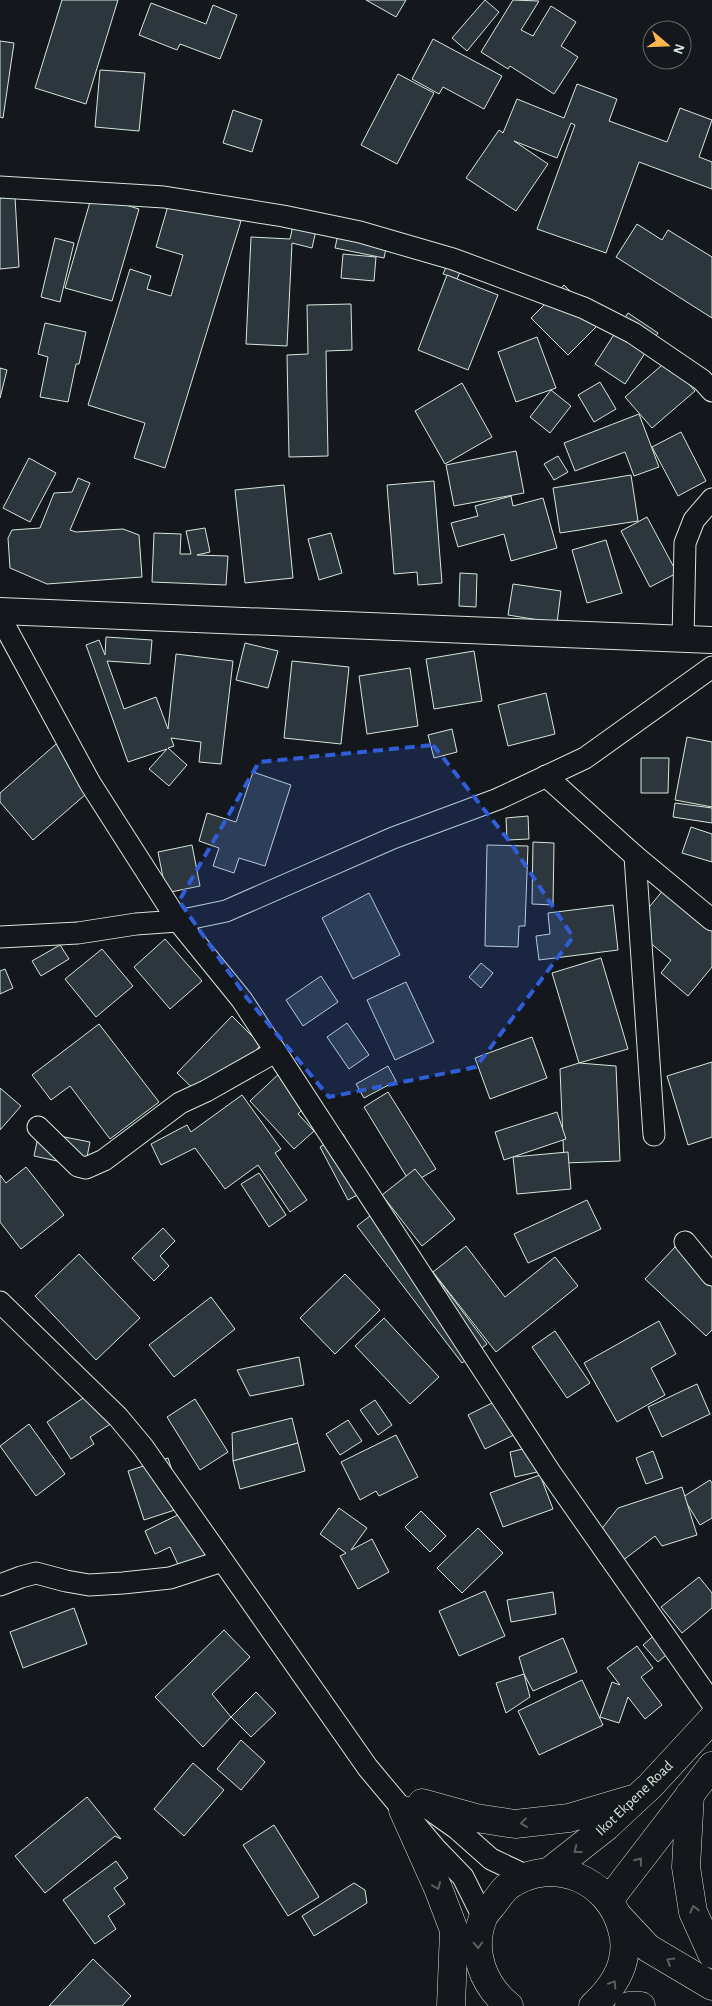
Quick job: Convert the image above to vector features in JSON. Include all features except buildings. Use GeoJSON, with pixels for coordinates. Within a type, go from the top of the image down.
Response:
{"type":"FeatureCollection","features":[{"type":"Feature","properties":{"kind":"main road","name":"Ikot Ekpene Road"},"geometry":{"type":"LineString","coordinates":[[483,1917],[507,1886],[539,1874],[607,1826],[639,1797],[712,1719]]}},
{"type":"Feature","properties":{"kind":"main road"},"geometry":{"type":"LineString","coordinates":[[614,1908],[690,1794],[712,1766]]}},
{"type":"Feature","properties":{"kind":"main road"},"geometry":{"type":"LineString","coordinates":[[690,1794],[686,1867],[693,1912],[712,1954]]}},
{"type":"Feature","properties":{"kind":"main road"},"geometry":{"type":"LineString","coordinates":[[451,2006],[454,1930],[438,1888],[412,1806],[515,1824],[568,1818],[639,1797]]}},
{"type":"Feature","properties":{"kind":"main road"},"geometry":{"type":"LineString","coordinates":[[539,1874],[572,1875],[592,1884],[648,1948],[712,1986]]}},
{"type":"Feature","properties":{"kind":"main road"},"geometry":{"type":"LineString","coordinates":[[593,2006],[607,1993],[618,1976],[624,1957],[624,1937],[614,1908]]}},
{"type":"Feature","properties":{"kind":"main road"},"geometry":{"type":"LineString","coordinates":[[483,1917],[478,1939],[483,1994],[499,1998],[509,2006]]}},
{"type":"Feature","properties":{"kind":"main road"},"geometry":{"type":"LineString","coordinates":[[629,2006],[642,2006]]}},
{"type":"Feature","properties":{"kind":"street"},"geometry":{"type":"LineString","coordinates":[[0,187],[173,199],[283,216],[360,232],[453,259],[584,308],[632,333],[702,380],[712,391]]}},
{"type":"Feature","properties":{"kind":"street"},"geometry":{"type":"LineString","coordinates":[[683,640],[685,543],[694,520],[712,499]]}},
{"type":"Feature","properties":{"kind":"street"},"geometry":{"type":"LineString","coordinates":[[0,611],[712,640]]}},
{"type":"Feature","properties":{"kind":"street"},"geometry":{"type":"LineString","coordinates":[[0,617],[90,783],[178,921],[242,1000],[550,1472],[712,1703]]}},
{"type":"Feature","properties":{"kind":"street"},"geometry":{"type":"LineString","coordinates":[[0,937],[78,932],[136,924],[178,921],[226,911],[393,838],[498,799],[586,758],[712,667]]}},
{"type":"Feature","properties":{"kind":"street"},"geometry":{"type":"LineString","coordinates":[[546,776],[635,856],[712,920]]}},
{"type":"Feature","properties":{"kind":"street"},"geometry":{"type":"LineString","coordinates":[[635,856],[654,1135]]}},
{"type":"Feature","properties":{"kind":"street"},"geometry":{"type":"LineString","coordinates":[[38,1127],[78,1166],[86,1168],[104,1160],[180,1103],[206,1091],[275,1052]]}},
{"type":"Feature","properties":{"kind":"street"},"geometry":{"type":"LineString","coordinates":[[685,1242],[712,1276]]}},
{"type":"Feature","properties":{"kind":"street"},"geometry":{"type":"LineString","coordinates":[[0,1302],[118,1416],[142,1447],[368,1768],[412,1806],[456,1828],[491,1859],[539,1874]]}},
{"type":"Feature","properties":{"kind":"street"},"geometry":{"type":"LineString","coordinates":[[0,1585],[36,1573],[89,1585],[170,1578],[222,1561]]}},
{"type":"Feature","properties":{"kind":"street"},"geometry":{"type":"LineString","coordinates":[[412,1806],[435,1848],[463,1878],[483,1917]]}},
{"type":"Feature","properties":{"kind":"highlighted area"},"geometry":{"type":"Polygon","coordinates":[[[433,745],[510,842],[573,937],[476,1067],[329,1097],[247,998],[179,901],[259,762],[433,745]]]}}]}
